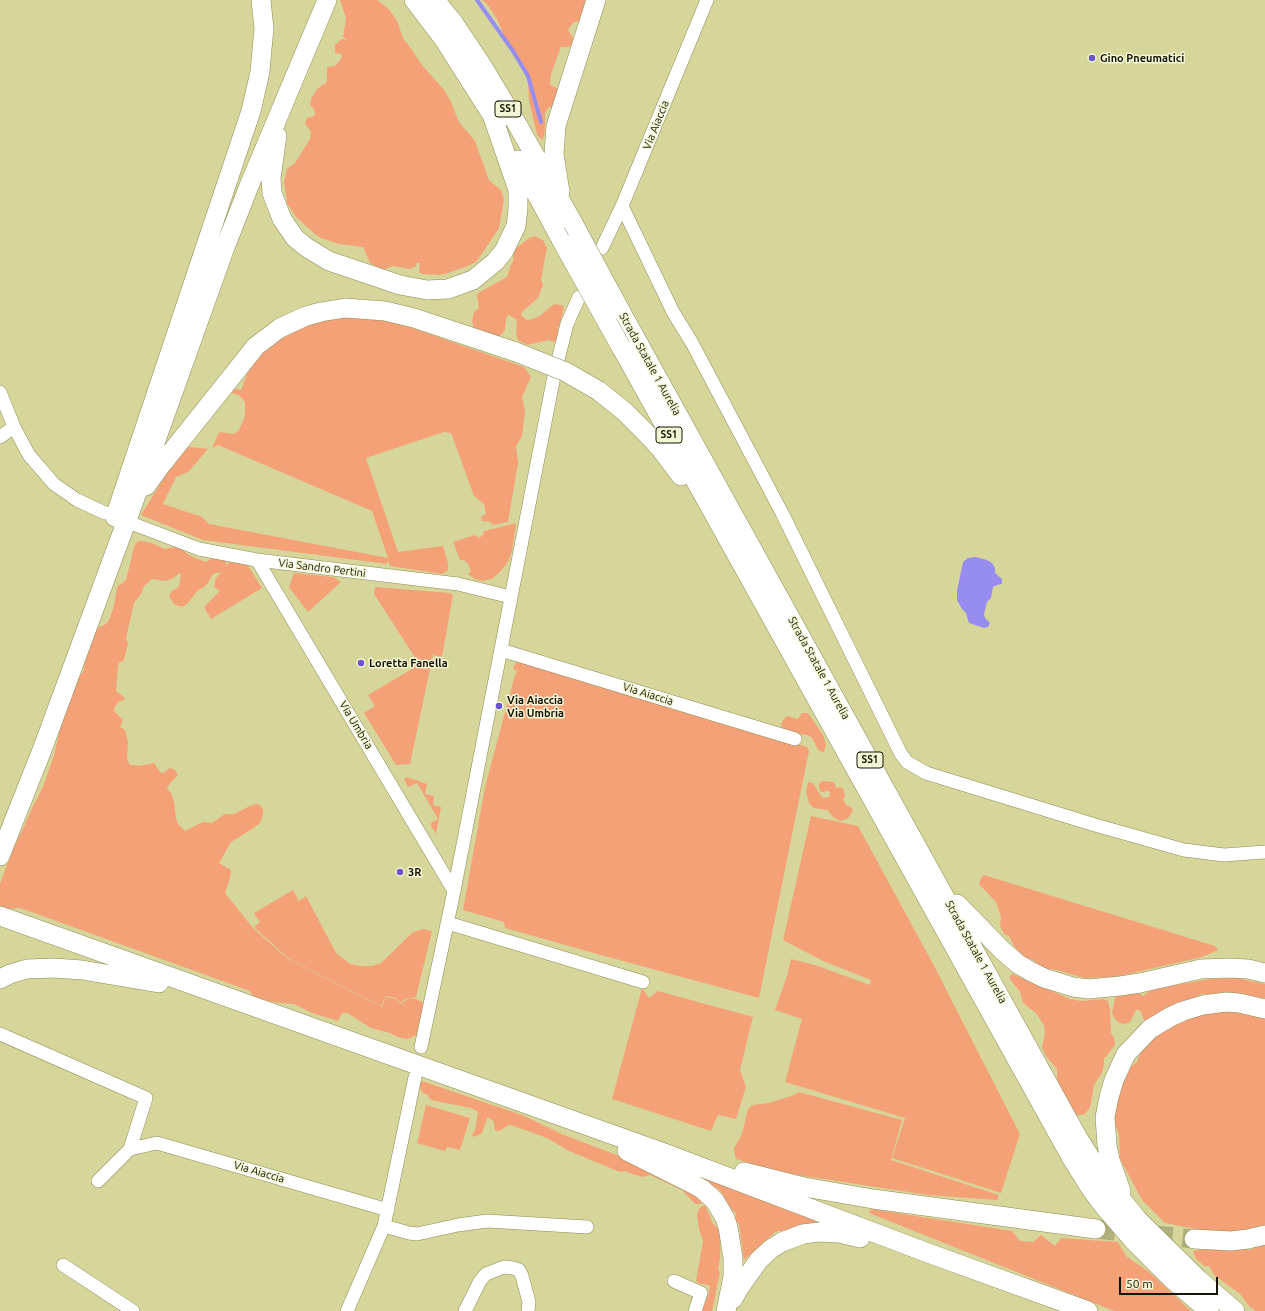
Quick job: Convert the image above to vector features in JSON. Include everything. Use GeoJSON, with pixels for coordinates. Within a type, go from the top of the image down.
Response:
{"type":"FeatureCollection","features":[{"type":"Feature","properties":{"kind":"highway"},"geometry":{"type":"LineString","coordinates":[[73,665],[100,564],[251,111],[260,72],[264,29],[261,0]]}},
{"type":"Feature","properties":{"kind":"highway"},"geometry":{"type":"LineString","coordinates":[[130,527],[224,250],[282,105],[327,0]]}},
{"type":"Feature","properties":{"kind":"highway","name":"Strada Statale 1 Aurelia"},"geometry":{"type":"LineString","coordinates":[[414,0],[443,38],[491,112],[1088,1186],[1124,1231],[1153,1261],[1209,1311]]}},
{"type":"Feature","properties":{"kind":"highway","name":"Strada Statale 1 Aurelia"},"geometry":{"type":"LineString","coordinates":[[435,0],[453,22],[483,67],[517,124],[1078,1138],[1101,1174],[1126,1206],[1150,1233],[1198,1279],[1235,1311]]}},
{"type":"Feature","properties":{"kind":"highway"},"geometry":{"type":"LineString","coordinates":[[568,216],[554,154],[556,126],[596,0]]}},
{"type":"Feature","properties":{"kind":"highway"},"geometry":{"type":"LineString","coordinates":[[282,105],[271,178],[272,193],[282,219],[288,228],[306,247],[328,261],[385,281],[427,290],[448,289],[473,280],[495,262],[504,251],[516,226],[518,190],[491,112]]}},
{"type":"Feature","properties":{"kind":"highway"},"geometry":{"type":"LineString","coordinates":[[0,856],[73,665],[148,484],[256,346],[268,336],[295,320],[321,312],[345,308],[385,311],[414,318],[516,352],[566,372],[599,391],[635,422],[652,439],[718,522]]}},
{"type":"Feature","properties":{"kind":"highway"},"geometry":{"type":"LineString","coordinates":[[941,888],[1003,951],[1018,964],[1044,978],[1061,984],[1089,989],[1104,988],[1140,983],[1186,972],[1213,968],[1248,969],[1265,973]]}},
{"type":"Feature","properties":{"kind":"highway"},"geometry":{"type":"LineString","coordinates":[[8,919],[664,1153],[928,1253],[1088,1311]]}},
{"type":"Feature","properties":{"kind":"highway"},"geometry":{"type":"LineString","coordinates":[[0,979],[10,974],[28,969],[54,968],[82,970],[218,994]]}},
{"type":"Feature","properties":{"kind":"highway"},"geometry":{"type":"LineString","coordinates":[[1126,1206],[1110,1160],[1107,1145],[1106,1117],[1109,1097],[1114,1080],[1126,1054],[1150,1029],[1183,1011],[1203,1005],[1226,1002],[1239,1003],[1265,1009]]}},
{"type":"Feature","properties":{"kind":"highway"},"geometry":{"type":"LineString","coordinates":[[562,1117],[592,1136],[683,1178],[702,1189],[715,1201],[728,1227],[733,1258],[733,1277],[726,1311]]}},
{"type":"Feature","properties":{"kind":"highway"},"geometry":{"type":"LineString","coordinates":[[664,1153],[804,1187],[866,1198],[1096,1229]]}},
{"type":"Feature","properties":{"kind":"highway"},"geometry":{"type":"LineString","coordinates":[[726,1311],[739,1288],[759,1260],[771,1249],[794,1236],[811,1232],[829,1232],[928,1253]]}},
{"type":"Feature","properties":{"kind":"highway"},"geometry":{"type":"LineString","coordinates":[[1194,1239],[1231,1241],[1265,1235]]}},
{"type":"Feature","properties":{"kind":"street","name":"Via Aiaccia"},"geometry":{"type":"LineString","coordinates":[[602,248],[622,206],[707,0]]}},
{"type":"Feature","properties":{"kind":"street"},"geometry":{"type":"LineString","coordinates":[[622,206],[673,312],[692,343],[782,514],[901,754],[907,762],[926,773],[941,778],[1094,825],[1184,850],[1224,855],[1265,852]]}},
{"type":"Feature","properties":{"kind":"street"},"geometry":{"type":"LineString","coordinates":[[558,360],[567,324],[579,297]]}},
{"type":"Feature","properties":{"kind":"street"},"geometry":{"type":"LineString","coordinates":[[421,1047],[448,923],[554,376]]}},
{"type":"Feature","properties":{"kind":"street"},"geometry":{"type":"LineString","coordinates":[[0,392],[14,427],[29,455],[54,484],[77,500],[105,513]]}},
{"type":"Feature","properties":{"kind":"street"},"geometry":{"type":"LineString","coordinates":[[0,437],[14,427]]}},
{"type":"Feature","properties":{"kind":"street","name":"Via Sandro Pertini"},"geometry":{"type":"LineString","coordinates":[[130,527],[199,549],[257,560],[458,584],[511,597]]}},
{"type":"Feature","properties":{"kind":"street","name":"Via Umbria"},"geometry":{"type":"LineString","coordinates":[[257,560],[454,891]]}},
{"type":"Feature","properties":{"kind":"street","name":"Via Aiaccia"},"geometry":{"type":"LineString","coordinates":[[501,650],[795,739]]}},
{"type":"Feature","properties":{"kind":"street"},"geometry":{"type":"LineString","coordinates":[[448,923],[643,982]]}},
{"type":"Feature","properties":{"kind":"street"},"geometry":{"type":"LineString","coordinates":[[0,1034],[146,1098],[130,1149],[98,1181]]}},
{"type":"Feature","properties":{"kind":"street"},"geometry":{"type":"LineString","coordinates":[[347,1311],[384,1226],[416,1077]]}},
{"type":"Feature","properties":{"kind":"street","name":"Via Aiaccia"},"geometry":{"type":"LineString","coordinates":[[130,1149],[157,1143],[388,1210]]}},
{"type":"Feature","properties":{"kind":"street"},"geometry":{"type":"LineString","coordinates":[[384,1226],[417,1234],[458,1225],[487,1221],[587,1227]]}},
{"type":"Feature","properties":{"kind":"street"},"geometry":{"type":"LineString","coordinates":[[63,1265],[133,1311]]}},
{"type":"Feature","properties":{"kind":"street"},"geometry":{"type":"LineString","coordinates":[[465,1311],[480,1281],[486,1274],[504,1267],[518,1270],[522,1276],[529,1302],[528,1311]]}},
{"type":"Feature","properties":{"kind":"street"},"geometry":{"type":"LineString","coordinates":[[674,1281],[702,1292],[695,1311]]}},
{"type":"Feature","properties":{"kind":"shaded area"},"geometry":{"type":"Polygon","coordinates":[[[340,0],[377,0],[389,9],[397,21],[403,38],[422,65],[445,91],[459,122],[475,141],[489,180],[501,190],[504,200],[499,228],[476,262],[468,266],[440,275],[422,274],[419,272],[420,263],[417,263],[416,266],[410,269],[393,266],[384,269],[379,268],[370,263],[363,247],[339,244],[316,235],[296,217],[287,203],[284,182],[287,169],[295,163],[310,139],[311,132],[305,123],[307,118],[315,115],[314,109],[310,105],[311,99],[317,89],[327,82],[327,67],[335,66],[341,59],[341,54],[335,53],[335,45],[342,39],[347,40],[343,37],[346,18],[340,0]]]}},
{"type":"Feature","properties":{"kind":"shaded area"},"geometry":{"type":"Polygon","coordinates":[[[482,0],[586,0],[584,4],[586,9],[580,21],[574,22],[568,30],[573,38],[572,43],[569,47],[561,47],[551,74],[550,84],[559,90],[555,106],[548,108],[545,113],[545,130],[543,140],[537,135],[529,101],[528,82],[525,70],[508,45],[497,19],[487,4],[482,0]]]}},
{"type":"Feature","properties":{"kind":"shaded area"},"geometry":{"type":"Polygon","coordinates":[[[535,236],[543,240],[547,248],[541,279],[543,285],[538,298],[523,311],[521,315],[527,320],[533,319],[541,315],[555,304],[564,306],[558,328],[557,340],[553,342],[548,340],[528,345],[521,342],[518,340],[516,334],[517,320],[509,315],[506,319],[505,330],[500,336],[494,338],[474,330],[472,321],[474,312],[479,308],[478,293],[507,277],[513,262],[514,250],[529,238],[535,236]]]}},
{"type":"Feature","properties":{"kind":"shaded area"},"geometry":{"type":"Polygon","coordinates":[[[345,316],[392,321],[524,367],[531,377],[522,397],[525,411],[522,436],[516,446],[518,463],[508,522],[493,525],[490,522],[482,521],[481,517],[486,514],[484,504],[474,496],[451,433],[444,432],[366,458],[398,552],[443,546],[448,563],[448,570],[442,574],[390,566],[388,560],[387,564],[203,540],[141,515],[184,446],[208,449],[188,472],[176,477],[163,504],[202,517],[209,524],[388,558],[372,511],[218,445],[212,448],[219,432],[234,434],[239,430],[245,416],[245,402],[239,395],[227,392],[231,388],[241,390],[248,372],[259,356],[276,340],[301,326],[345,316]]]}},
{"type":"Feature","properties":{"kind":"shaded area"},"geometry":{"type":"Polygon","coordinates":[[[516,523],[512,551],[509,560],[501,571],[492,579],[482,581],[475,579],[468,574],[471,572],[468,564],[464,560],[460,560],[453,542],[475,535],[479,538],[483,535],[484,531],[516,523]]]}},
{"type":"Feature","properties":{"kind":"shaded area"},"geometry":{"type":"Polygon","coordinates":[[[137,542],[149,542],[165,549],[174,547],[179,548],[191,556],[206,562],[214,557],[223,557],[226,561],[226,566],[229,562],[247,564],[262,588],[211,619],[204,607],[220,591],[214,587],[216,578],[221,572],[213,574],[207,584],[198,590],[184,606],[174,604],[169,596],[172,591],[179,586],[180,573],[166,581],[152,579],[144,586],[141,594],[134,603],[126,638],[128,643],[124,660],[118,665],[116,691],[125,698],[124,700],[118,702],[114,709],[123,720],[120,727],[125,730],[128,742],[127,759],[130,765],[139,766],[154,763],[160,772],[163,773],[170,768],[175,770],[178,775],[167,789],[171,793],[174,801],[178,824],[185,831],[203,822],[212,823],[225,814],[234,814],[250,806],[256,804],[260,805],[263,810],[263,815],[260,823],[231,842],[219,863],[231,870],[225,893],[253,928],[288,959],[382,1007],[386,997],[396,999],[401,1004],[410,998],[422,1002],[425,1012],[419,1034],[408,1039],[397,1037],[390,1033],[371,1028],[347,1013],[342,1013],[338,1021],[312,1013],[294,1004],[258,999],[253,996],[250,991],[26,910],[18,908],[9,909],[0,906],[0,884],[10,856],[43,787],[75,683],[84,670],[84,657],[95,629],[108,622],[114,606],[117,587],[126,580],[134,547],[137,542]]]}},
{"type":"Feature","properties":{"kind":"shaded area"},"geometry":{"type":"Polygon","coordinates":[[[976,557],[992,563],[995,568],[995,573],[1002,579],[1002,584],[993,587],[991,598],[987,602],[984,614],[985,618],[990,623],[988,627],[984,628],[969,623],[966,613],[957,600],[957,591],[963,562],[968,558],[976,557]]]}},
{"type":"Feature","properties":{"kind":"shaded area"},"geometry":{"type":"Polygon","coordinates":[[[294,573],[333,577],[341,582],[308,612],[289,587],[294,573]]]}},
{"type":"Feature","properties":{"kind":"shaded area"},"geometry":{"type":"Polygon","coordinates":[[[375,587],[450,593],[453,595],[442,657],[433,655],[410,764],[396,765],[364,713],[375,706],[368,695],[417,666],[418,662],[374,594],[375,587]]]}},
{"type":"Feature","properties":{"kind":"shaded area"},"geometry":{"type":"Polygon","coordinates":[[[517,661],[527,661],[807,747],[809,751],[759,998],[505,928],[504,922],[463,910],[485,787],[515,675],[518,671],[513,668],[517,661]]]}},
{"type":"Feature","properties":{"kind":"shaded area"},"geometry":{"type":"Polygon","coordinates":[[[802,713],[808,713],[823,735],[826,745],[824,752],[819,751],[812,738],[808,735],[788,733],[782,728],[781,725],[783,720],[787,716],[798,719],[802,713]]]}},
{"type":"Feature","properties":{"kind":"shaded area"},"geometry":{"type":"Polygon","coordinates":[[[406,777],[427,784],[425,794],[434,796],[433,805],[441,807],[436,834],[430,824],[438,819],[417,783],[408,787],[404,779],[406,777]]]}},
{"type":"Feature","properties":{"kind":"shaded area"},"geometry":{"type":"Polygon","coordinates":[[[822,781],[833,782],[836,788],[843,788],[845,795],[843,800],[847,806],[851,807],[853,811],[848,818],[840,821],[833,817],[828,810],[814,808],[809,803],[806,792],[808,782],[813,783],[823,798],[829,797],[829,791],[821,792],[819,788],[819,784],[822,781]]]}},
{"type":"Feature","properties":{"kind":"shaded area"},"geometry":{"type":"Polygon","coordinates":[[[811,816],[858,826],[932,962],[1020,1134],[1001,1193],[892,1158],[905,1118],[785,1082],[802,1019],[775,1010],[787,976],[791,959],[818,966],[870,985],[871,980],[823,961],[783,940],[811,816]]]}},
{"type":"Feature","properties":{"kind":"shaded area"},"geometry":{"type":"Polygon","coordinates":[[[984,875],[1215,946],[1218,950],[1202,957],[1115,977],[1084,978],[1053,969],[1045,969],[1033,960],[1023,956],[1014,946],[1009,936],[1004,934],[1000,926],[1001,917],[996,902],[979,884],[984,875]]]}},
{"type":"Feature","properties":{"kind":"shaded area"},"geometry":{"type":"Polygon","coordinates":[[[293,890],[299,901],[306,896],[336,953],[350,964],[372,966],[381,963],[412,933],[422,929],[432,931],[416,997],[405,999],[401,1003],[396,998],[386,996],[381,1006],[289,959],[254,927],[260,922],[254,913],[293,890]]]}},
{"type":"Feature","properties":{"kind":"shaded area"},"geometry":{"type":"Polygon","coordinates":[[[1012,974],[1070,999],[1082,1001],[1103,999],[1108,1001],[1111,1033],[1114,1038],[1115,1045],[1104,1059],[1102,1073],[1094,1085],[1091,1103],[1085,1114],[1076,1116],[1057,1080],[1057,1069],[1045,1055],[1042,1047],[1045,1032],[1044,1025],[1036,1013],[1023,1003],[1020,992],[1010,979],[1012,974]]]}},
{"type":"Feature","properties":{"kind":"shaded area"},"geometry":{"type":"Polygon","coordinates":[[[1236,978],[1265,984],[1265,998],[1222,994],[1202,994],[1146,1022],[1139,1010],[1136,1010],[1130,1022],[1125,1024],[1119,1023],[1114,1018],[1112,1013],[1115,998],[1119,995],[1133,992],[1139,993],[1143,996],[1150,991],[1159,988],[1210,979],[1236,978]]]}},
{"type":"Feature","properties":{"kind":"shaded area"},"geometry":{"type":"Polygon","coordinates":[[[642,988],[649,998],[658,991],[753,1017],[740,1070],[746,1087],[736,1119],[718,1115],[711,1131],[612,1099],[642,988]]]}},
{"type":"Feature","properties":{"kind":"shaded area"},"geometry":{"type":"Polygon","coordinates":[[[1233,1011],[1265,1018],[1265,1227],[1220,1234],[1165,1223],[1142,1200],[1120,1159],[1119,1135],[1115,1123],[1114,1110],[1126,1070],[1137,1062],[1141,1051],[1169,1025],[1197,1013],[1233,1011]]]}},
{"type":"Feature","properties":{"kind":"shaded area"},"geometry":{"type":"Polygon","coordinates":[[[422,1081],[522,1115],[562,1134],[669,1177],[700,1199],[701,1204],[695,1204],[682,1190],[650,1175],[643,1177],[625,1171],[620,1172],[569,1151],[547,1138],[514,1126],[509,1125],[499,1131],[496,1131],[494,1128],[494,1122],[490,1118],[487,1118],[482,1133],[474,1137],[472,1135],[475,1130],[478,1112],[471,1108],[431,1100],[420,1088],[422,1081]]]}},
{"type":"Feature","properties":{"kind":"shaded area"},"geometry":{"type":"Polygon","coordinates":[[[799,1092],[902,1120],[891,1160],[999,1195],[997,1200],[928,1195],[804,1176],[776,1171],[736,1159],[734,1148],[742,1134],[748,1109],[753,1105],[769,1103],[799,1092]]]}},
{"type":"Feature","properties":{"kind":"shaded area"},"geometry":{"type":"Polygon","coordinates":[[[426,1105],[470,1118],[460,1150],[447,1147],[445,1151],[417,1143],[426,1105]]]}},
{"type":"Feature","properties":{"kind":"shaded area"},"geometry":{"type":"Polygon","coordinates":[[[700,1177],[834,1225],[821,1224],[775,1232],[744,1260],[739,1224],[735,1220],[736,1213],[731,1209],[720,1190],[700,1177]]]}},
{"type":"Feature","properties":{"kind":"shaded area"},"geometry":{"type":"Polygon","coordinates":[[[704,1205],[713,1224],[721,1231],[718,1270],[720,1272],[712,1311],[702,1311],[710,1286],[700,1284],[696,1281],[703,1241],[699,1229],[697,1214],[699,1209],[704,1205]]]}},
{"type":"Feature","properties":{"kind":"shaded area"},"geometry":{"type":"Polygon","coordinates":[[[871,1209],[1012,1231],[1020,1241],[1033,1242],[1041,1235],[1055,1246],[1061,1238],[1118,1242],[1126,1256],[1149,1272],[1191,1311],[1114,1311],[869,1213],[871,1209]]]}},
{"type":"Feature","properties":{"kind":"shaded area"},"geometry":{"type":"Polygon","coordinates":[[[1265,1245],[1265,1311],[1256,1311],[1249,1306],[1240,1294],[1214,1275],[1209,1266],[1204,1266],[1196,1259],[1193,1251],[1213,1248],[1224,1251],[1238,1248],[1250,1250],[1258,1246],[1265,1245]]]}},
{"type":"Feature","properties":{"kind":"waterway"},"geometry":{"type":"LineString","coordinates":[[477,0],[513,51],[528,76],[541,122]]}},
{"type":"Feature","properties":{"kind":"tunnel"},"geometry":{"type":"LineString","coordinates":[[1096,1229],[1194,1239]]}},
{"type":"Feature","properties":{"kind":"place","name":"Gino Pneumatici"},"geometry":{"type":"Point","coordinates":[1092,58]}},
{"type":"Feature","properties":{"kind":"place","name":"Loretta Fanella"},"geometry":{"type":"Point","coordinates":[361,663]}},
{"type":"Feature","properties":{"kind":"place","name":"Via Aiaccia Via Umbria"},"geometry":{"type":"Point","coordinates":[499,706]}},
{"type":"Feature","properties":{"kind":"place","name":"3R"},"geometry":{"type":"Point","coordinates":[400,872]}}]}
